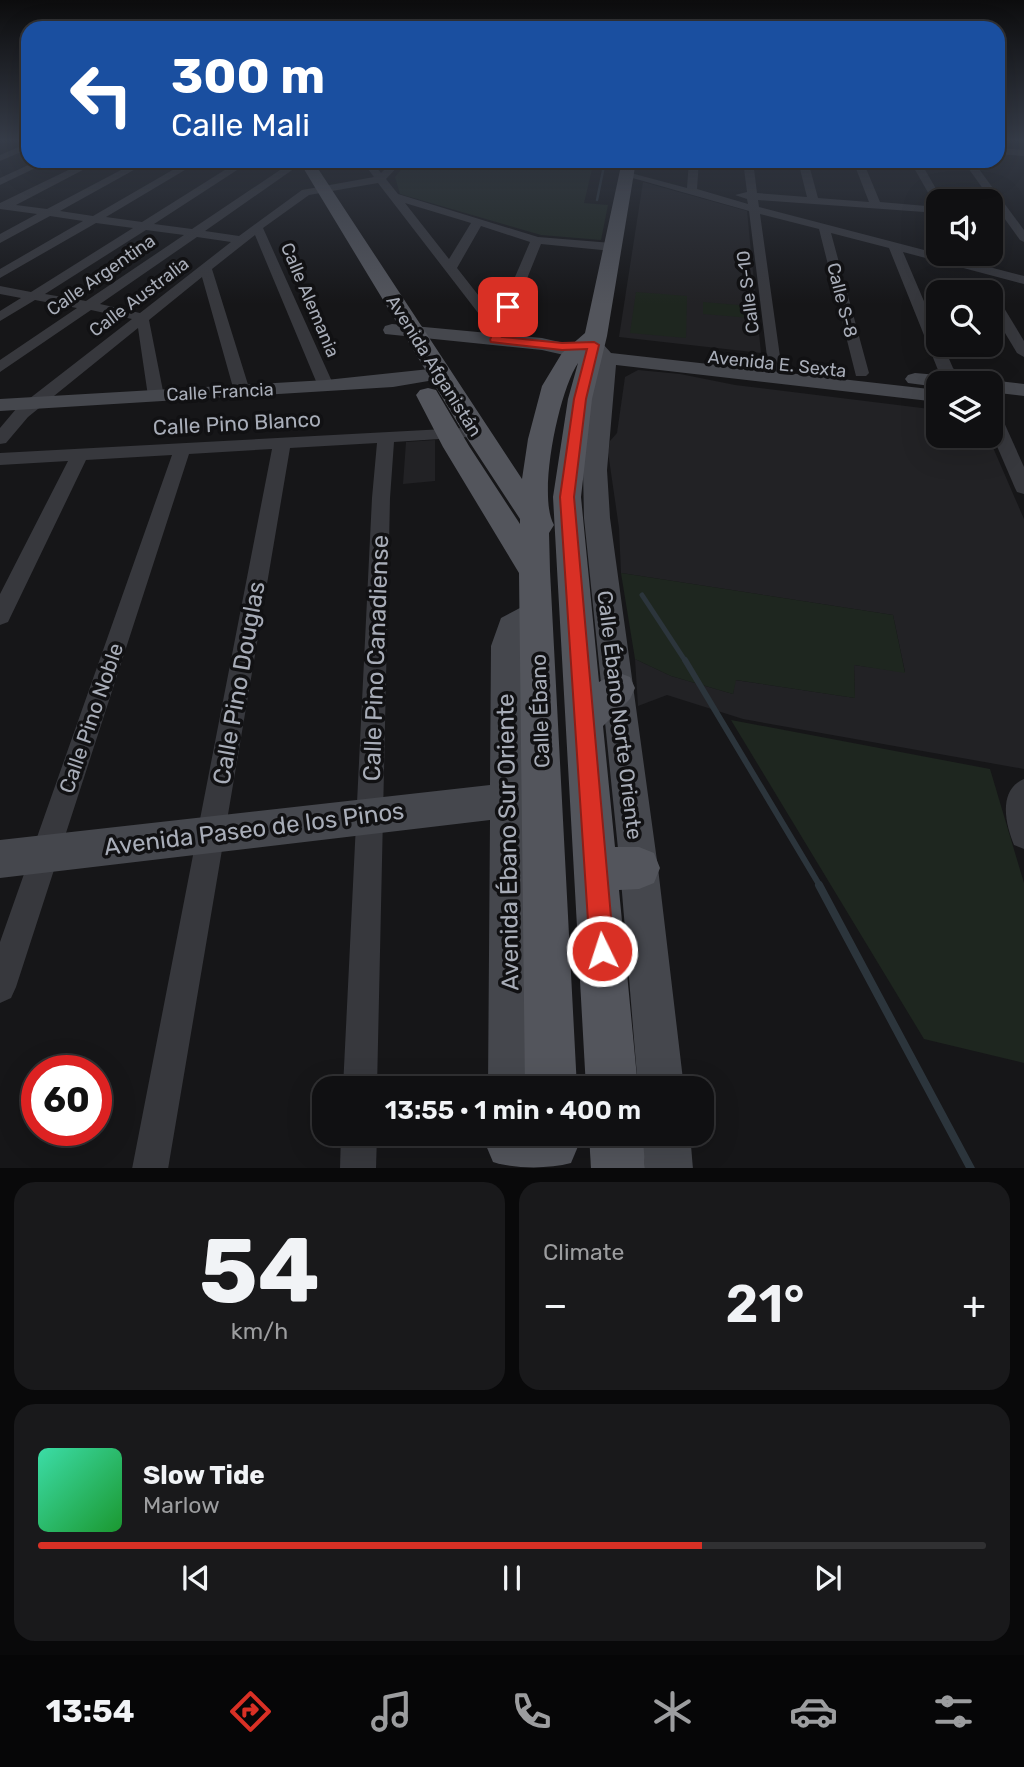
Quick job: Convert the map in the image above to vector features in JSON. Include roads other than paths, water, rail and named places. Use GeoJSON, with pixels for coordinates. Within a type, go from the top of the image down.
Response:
{"type":"FeatureCollection","features":[{"type":"Feature","properties":{"kind":"main road","name":"Avenida Afganistán"},"geometry":{"type":"LineString","coordinates":[[317,195],[403,331],[463,433],[536,574]]}},
{"type":"Feature","properties":{"kind":"main road"},"geometry":{"type":"LineString","coordinates":[[586,348],[623,195]]}},
{"type":"Feature","properties":{"kind":"main road","name":"Calle Ébano"},"geometry":{"type":"LineString","coordinates":[[551,1076],[536,574],[536,474],[546,412],[555,381],[586,348]]}},
{"type":"Feature","properties":{"kind":"main road","name":"Calle Ébano"},"geometry":{"type":"LineString","coordinates":[[586,348],[567,497],[611,1076]]}},
{"type":"Feature","properties":{"kind":"main road","name":"Avenida Afganistán"},"geometry":{"type":"LineString","coordinates":[[463,433],[572,566]]}},
{"type":"Feature","properties":{"kind":"main road"},"geometry":{"type":"LineString","coordinates":[[583,727],[593,709],[617,688]]}},
{"type":"Feature","properties":{"kind":"main road"},"geometry":{"type":"LineString","coordinates":[[596,869],[639,868]]}},
{"type":"Feature","properties":{"kind":"main road"},"geometry":{"type":"LineString","coordinates":[[617,1146],[618,1168]]}},
{"type":"Feature","properties":{"kind":"street"},"geometry":{"type":"LineString","coordinates":[[2,206],[26,195]]}},
{"type":"Feature","properties":{"kind":"street"},"geometry":{"type":"LineString","coordinates":[[0,239],[87,195]]}},
{"type":"Feature","properties":{"kind":"street"},"geometry":{"type":"LineString","coordinates":[[0,274],[137,195]]}},
{"type":"Feature","properties":{"kind":"street"},"geometry":{"type":"LineString","coordinates":[[0,317],[193,195]]}},
{"type":"Feature","properties":{"kind":"street","name":"Calle Argentina"},"geometry":{"type":"LineString","coordinates":[[0,367],[250,195]]}},
{"type":"Feature","properties":{"kind":"street","name":"Calle Australia"},"geometry":{"type":"LineString","coordinates":[[0,439],[22,412],[206,270],[284,206],[306,195]]}},
{"type":"Feature","properties":{"kind":"street"},"geometry":{"type":"LineString","coordinates":[[393,195],[451,267],[497,335]]}},
{"type":"Feature","properties":{"kind":"street"},"geometry":{"type":"LineString","coordinates":[[706,195],[753,203],[824,227],[1024,280]]}},
{"type":"Feature","properties":{"kind":"street","name":"Calle S-10"},"geometry":{"type":"LineString","coordinates":[[752,195],[775,371]]}},
{"type":"Feature","properties":{"kind":"street"},"geometry":{"type":"LineString","coordinates":[[812,195],[813,200]]}},
{"type":"Feature","properties":{"kind":"street"},"geometry":{"type":"LineString","coordinates":[[872,195],[876,205]]}},
{"type":"Feature","properties":{"kind":"street"},"geometry":{"type":"LineString","coordinates":[[993,195],[1024,237]]}},
{"type":"Feature","properties":{"kind":"street"},"geometry":{"type":"LineString","coordinates":[[396,198],[537,240],[612,247]]}},
{"type":"Feature","properties":{"kind":"street"},"geometry":{"type":"LineString","coordinates":[[753,203],[813,200],[926,209]]}},
{"type":"Feature","properties":{"kind":"street"},"geometry":{"type":"LineString","coordinates":[[2,206],[244,240]]}},
{"type":"Feature","properties":{"kind":"street"},"geometry":{"type":"LineString","coordinates":[[1003,214],[1024,216]]}},
{"type":"Feature","properties":{"kind":"street"},"geometry":{"type":"LineString","coordinates":[[451,267],[478,221]]}},
{"type":"Feature","properties":{"kind":"street","name":"Calle S-8"},"geometry":{"type":"LineString","coordinates":[[824,227],[861,373]]}},
{"type":"Feature","properties":{"kind":"street","name":"Calle Alemania"},"geometry":{"type":"LineString","coordinates":[[258,229],[326,386]]}},
{"type":"Feature","properties":{"kind":"street"},"geometry":{"type":"LineString","coordinates":[[497,335],[537,240]]}},
{"type":"Feature","properties":{"kind":"street"},"geometry":{"type":"LineString","coordinates":[[894,245],[947,371]]}},
{"type":"Feature","properties":{"kind":"street"},"geometry":{"type":"LineString","coordinates":[[974,267],[981,280]]}},
{"type":"Feature","properties":{"kind":"street"},"geometry":{"type":"LineString","coordinates":[[206,270],[242,391]]}},
{"type":"Feature","properties":{"kind":"street"},"geometry":{"type":"LineString","coordinates":[[0,290],[128,313],[141,318],[145,327],[156,396]]}},
{"type":"Feature","properties":{"kind":"street"},"geometry":{"type":"LineString","coordinates":[[1003,318],[1024,353]]}},
{"type":"Feature","properties":{"kind":"street","name":"Avenida E. Sexta"},"geometry":{"type":"LineString","coordinates":[[403,331],[497,335],[775,371],[926,394]]}},
{"type":"Feature","properties":{"kind":"street","name":"Calle Ébano Norte Oriente"},"geometry":{"type":"LineString","coordinates":[[586,348],[603,581],[639,868],[660,1076]]}},
{"type":"Feature","properties":{"kind":"street","name":"Avenida E. Sexta"},"geometry":{"type":"LineString","coordinates":[[775,371],[861,373],[926,380]]}},
{"type":"Feature","properties":{"kind":"street","name":"Calle Francia"},"geometry":{"type":"LineString","coordinates":[[0,405],[326,386],[428,376]]}},
{"type":"Feature","properties":{"kind":"street"},"geometry":{"type":"LineString","coordinates":[[1003,388],[1024,390]]}},
{"type":"Feature","properties":{"kind":"street"},"geometry":{"type":"LineString","coordinates":[[1003,404],[1024,406]]}},
{"type":"Feature","properties":{"kind":"street","name":"Calle Pino Blanco"},"geometry":{"type":"LineString","coordinates":[[0,459],[463,433]]}},
{"type":"Feature","properties":{"kind":"street","name":"Calle Pino Canadiense"},"geometry":{"type":"LineString","coordinates":[[360,1076],[381,498],[386,437]]}},
{"type":"Feature","properties":{"kind":"street"},"geometry":{"type":"LineString","coordinates":[[1003,440],[1024,488]]}},
{"type":"Feature","properties":{"kind":"street","name":"Calle Pino Douglas"},"geometry":{"type":"LineString","coordinates":[[150,1168],[213,835],[282,444]]}},
{"type":"Feature","properties":{"kind":"street","name":"Calle Pino Noble"},"geometry":{"type":"LineString","coordinates":[[0,987],[182,450]]}},
{"type":"Feature","properties":{"kind":"street"},"geometry":{"type":"LineString","coordinates":[[0,616],[80,454]]}},
{"type":"Feature","properties":{"kind":"street","name":"Avenida Ébano Sur Oriente"},"geometry":{"type":"LineString","coordinates":[[511,1076],[508,634],[517,622],[537,611]]}},
{"type":"Feature","properties":{"kind":"street"},"geometry":{"type":"LineString","coordinates":[[1024,792],[1019,797],[1024,835]]}},
{"type":"Feature","properties":{"kind":"street","name":"Avenida Paseo de los Pinos"},"geometry":{"type":"LineString","coordinates":[[0,859],[370,814],[508,801]]}},
{"type":"Feature","properties":{"kind":"street"},"geometry":{"type":"LineString","coordinates":[[358,1168],[359,1146]]}},
{"type":"Feature","properties":{"kind":"street"},"geometry":{"type":"LineString","coordinates":[[667,1146],[669,1168]]}},
{"type":"Feature","properties":{"kind":"waterway"},"geometry":{"type":"LineString","coordinates":[[597,200],[598,195]]}},
{"type":"Feature","properties":{"kind":"waterway"},"geometry":{"type":"LineString","coordinates":[[642,595],[686,662]]}},
{"type":"Feature","properties":{"kind":"waterway"},"geometry":{"type":"LineString","coordinates":[[685,660],[820,886]]}},
{"type":"Feature","properties":{"kind":"waterway"},"geometry":{"type":"LineString","coordinates":[[819,885],[970,1168]]}}]}
